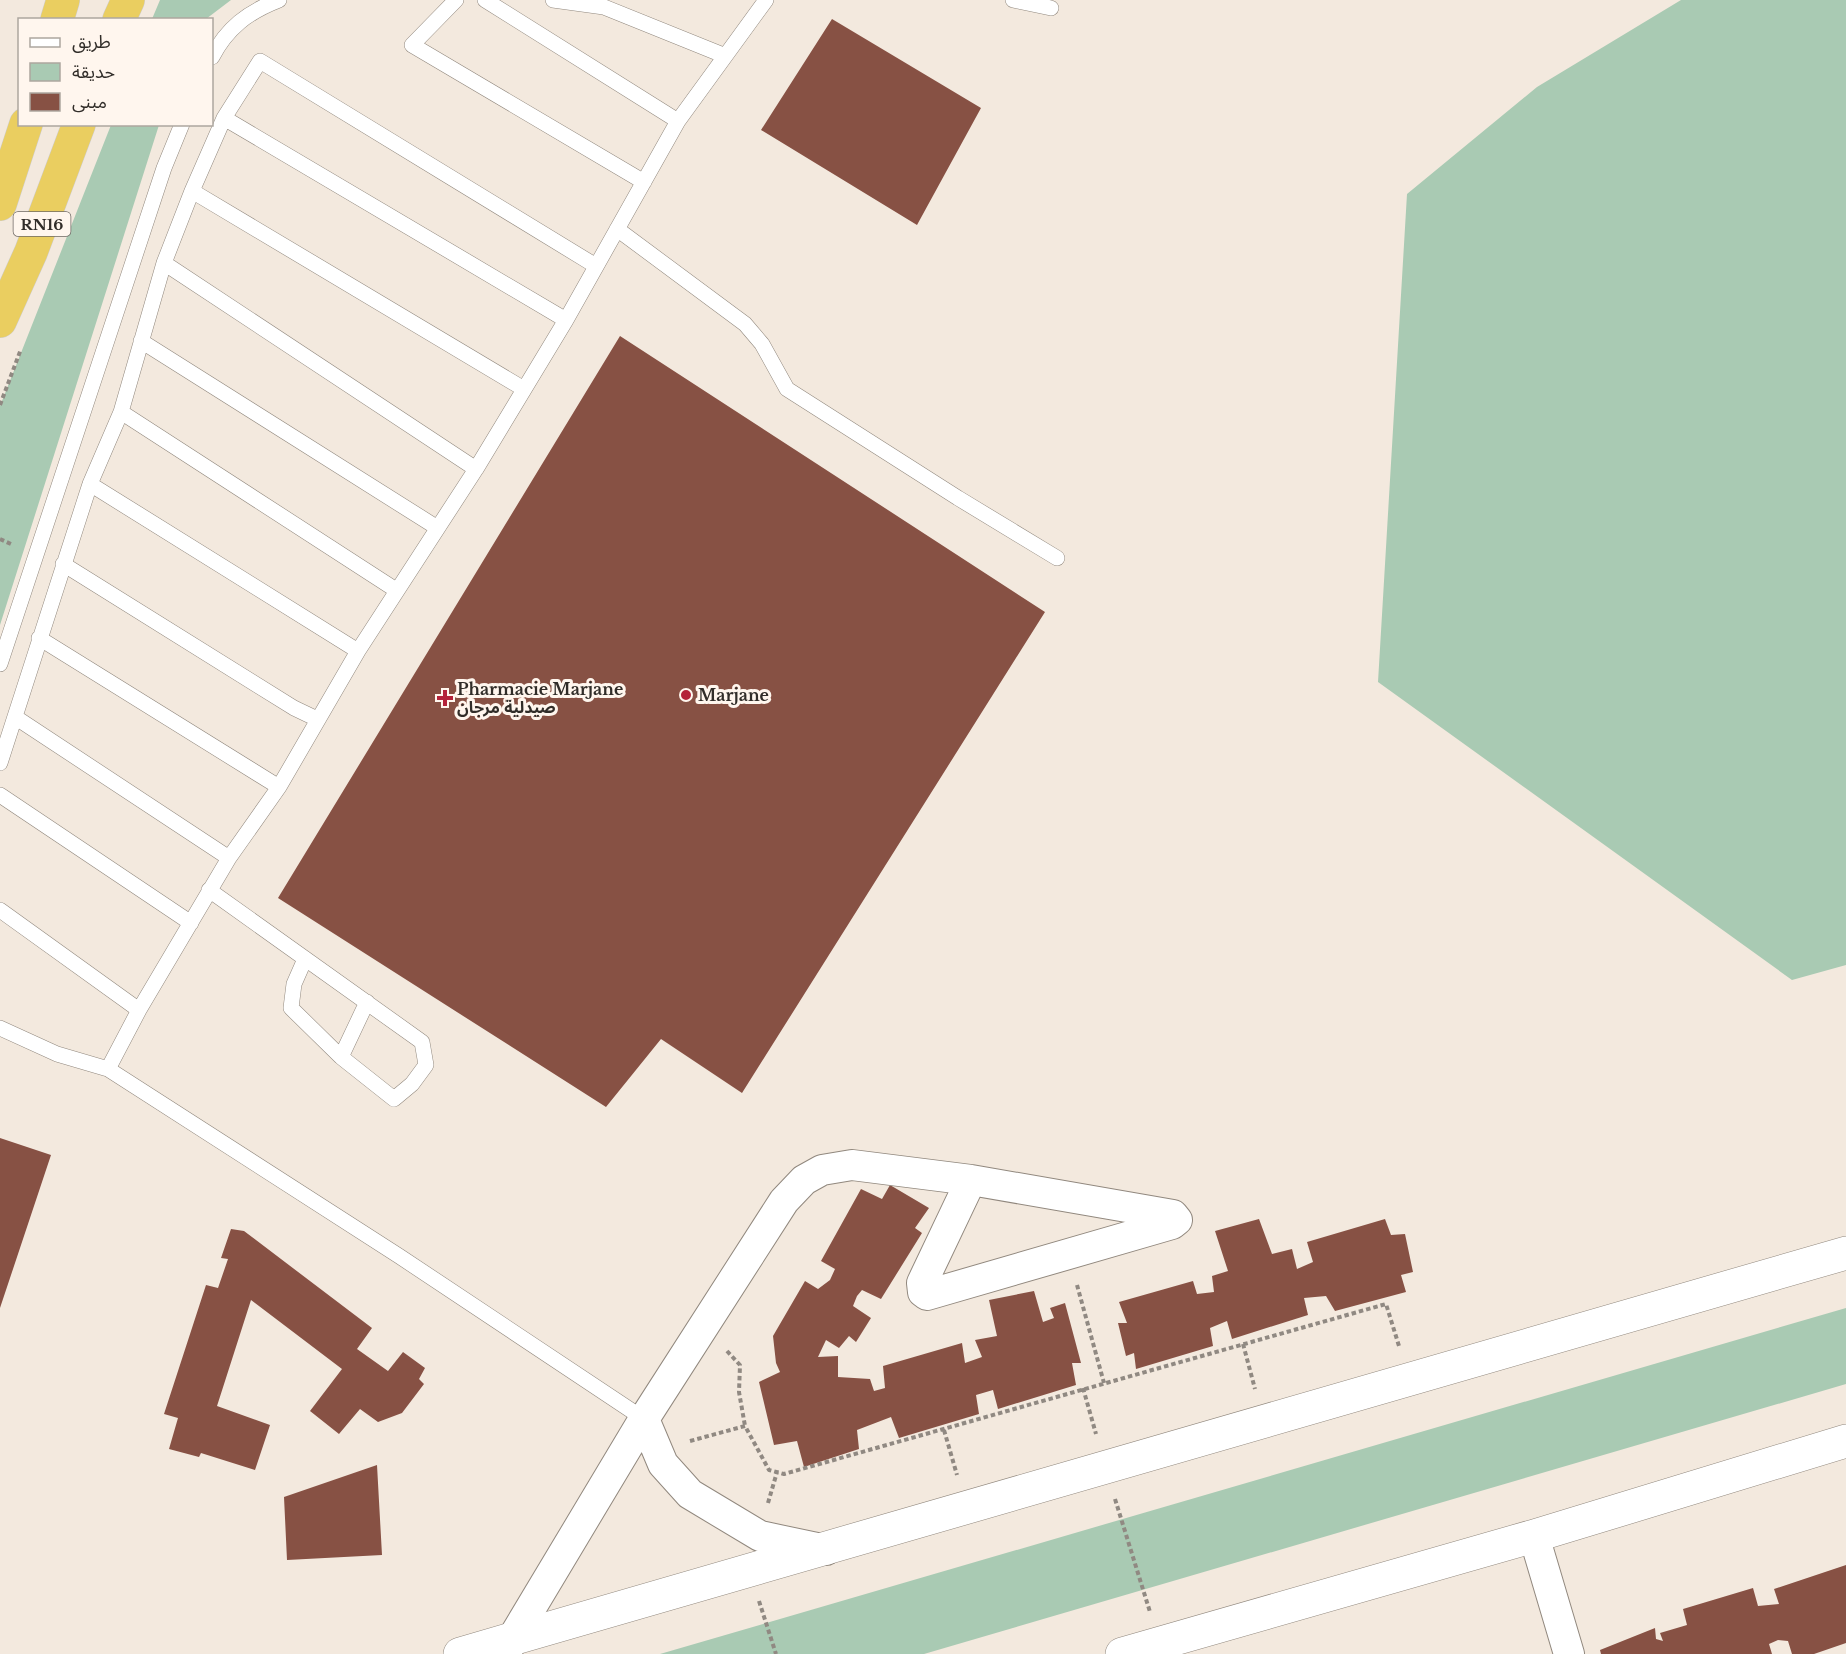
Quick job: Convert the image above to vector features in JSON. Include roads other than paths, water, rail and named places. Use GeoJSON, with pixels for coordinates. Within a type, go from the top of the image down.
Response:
{"type":"FeatureCollection","features":[{"type":"Feature","properties":{"kind":"highway"},"geometry":{"type":"LineString","coordinates":[[58,18],[63,0]]}},
{"type":"Feature","properties":{"kind":"highway"},"geometry":{"type":"LineString","coordinates":[[120,18],[128,0]]}},
{"type":"Feature","properties":{"kind":"highway","name":"RN16"},"geometry":{"type":"LineString","coordinates":[[0,204],[25,126]]}},
{"type":"Feature","properties":{"kind":"highway","name":"RN16"},"geometry":{"type":"LineString","coordinates":[[0,321],[31,252],[78,126]]}},
{"type":"Feature","properties":{"kind":"street"},"geometry":{"type":"LineString","coordinates":[[508,1648],[644,1419],[784,1201],[813,1175],[834,1166],[852,1165],[972,1180],[1176,1216],[1175,1223],[932,1295],[923,1292],[922,1283],[972,1180]]}},
{"type":"Feature","properties":{"kind":"street"},"geometry":{"type":"LineString","coordinates":[[460,1654],[508,1648],[750,1572],[1846,1254]]}},
{"type":"Feature","properties":{"kind":"street"},"geometry":{"type":"LineString","coordinates":[[644,1419],[663,1464],[690,1494],[760,1536],[826,1550]]}},
{"type":"Feature","properties":{"kind":"street"},"geometry":{"type":"LineString","coordinates":[[1122,1654],[1169,1646],[1846,1441]]}},
{"type":"Feature","properties":{"kind":"street"},"geometry":{"type":"LineString","coordinates":[[1534,1536],[1569,1654]]}},
{"type":"Feature","properties":{"kind":"lane"},"geometry":{"type":"LineString","coordinates":[[213,55],[220,42],[235,24],[257,9],[279,0]]}},
{"type":"Feature","properties":{"kind":"lane"},"geometry":{"type":"LineString","coordinates":[[456,0],[412,45],[644,182]]}},
{"type":"Feature","properties":{"kind":"lane"},"geometry":{"type":"LineString","coordinates":[[485,0],[678,121]]}},
{"type":"Feature","properties":{"kind":"lane"},"geometry":{"type":"LineString","coordinates":[[553,0],[604,7],[723,55]]}},
{"type":"Feature","properties":{"kind":"lane"},"geometry":{"type":"LineString","coordinates":[[108,1069],[209,890],[279,787],[358,651],[436,527],[476,469],[566,320],[678,121],[723,55],[766,0]]}},
{"type":"Feature","properties":{"kind":"lane"},"geometry":{"type":"LineString","coordinates":[[1013,0],[1051,8]]}},
{"type":"Feature","properties":{"kind":"lane"},"geometry":{"type":"LineString","coordinates":[[0,762],[90,484],[121,412],[164,263],[224,118],[260,61],[596,266]]}},
{"type":"Feature","properties":{"kind":"lane"},"geometry":{"type":"LineString","coordinates":[[224,118],[566,320]]}},
{"type":"Feature","properties":{"kind":"lane"},"geometry":{"type":"LineString","coordinates":[[0,664],[164,168],[181,126]]}},
{"type":"Feature","properties":{"kind":"lane"},"geometry":{"type":"LineString","coordinates":[[192,191],[524,389]]}},
{"type":"Feature","properties":{"kind":"lane"},"geometry":{"type":"LineString","coordinates":[[617,229],[745,324],[762,344],[787,389],[958,498],[1058,558]]}},
{"type":"Feature","properties":{"kind":"lane"},"geometry":{"type":"LineString","coordinates":[[164,263],[476,469]]}},
{"type":"Feature","properties":{"kind":"lane"},"geometry":{"type":"LineString","coordinates":[[141,341],[436,527]]}},
{"type":"Feature","properties":{"kind":"lane"},"geometry":{"type":"LineString","coordinates":[[121,412],[396,590]]}},
{"type":"Feature","properties":{"kind":"lane"},"geometry":{"type":"LineString","coordinates":[[90,484],[358,651]]}},
{"type":"Feature","properties":{"kind":"lane"},"geometry":{"type":"LineString","coordinates":[[63,564],[294,708],[317,719]]}},
{"type":"Feature","properties":{"kind":"lane"},"geometry":{"type":"LineString","coordinates":[[39,638],[279,787]]}},
{"type":"Feature","properties":{"kind":"lane"},"geometry":{"type":"LineString","coordinates":[[15,717],[229,858]]}},
{"type":"Feature","properties":{"kind":"lane"},"geometry":{"type":"LineString","coordinates":[[0,795],[191,923]]}},
{"type":"Feature","properties":{"kind":"lane"},"geometry":{"type":"LineString","coordinates":[[209,890],[422,1042],[426,1065],[412,1084],[394,1099],[340,1057],[291,1008],[294,984],[305,959]]}},
{"type":"Feature","properties":{"kind":"lane"},"geometry":{"type":"LineString","coordinates":[[0,910],[140,1010]]}},
{"type":"Feature","properties":{"kind":"lane"},"geometry":{"type":"LineString","coordinates":[[340,1057],[367,1002]]}},
{"type":"Feature","properties":{"kind":"lane"},"geometry":{"type":"LineString","coordinates":[[0,1028],[57,1054],[108,1069],[399,1256],[644,1419]]}},
{"type":"Feature","properties":{"kind":"place","name":"Marjane"},"geometry":{"type":"Point","coordinates":[686,695]}},
{"type":"Feature","properties":{"kind":"place","name":"Pharmacie Marjane صيدلية مرجان"},"geometry":{"type":"Point","coordinates":[445,698]}}]}
